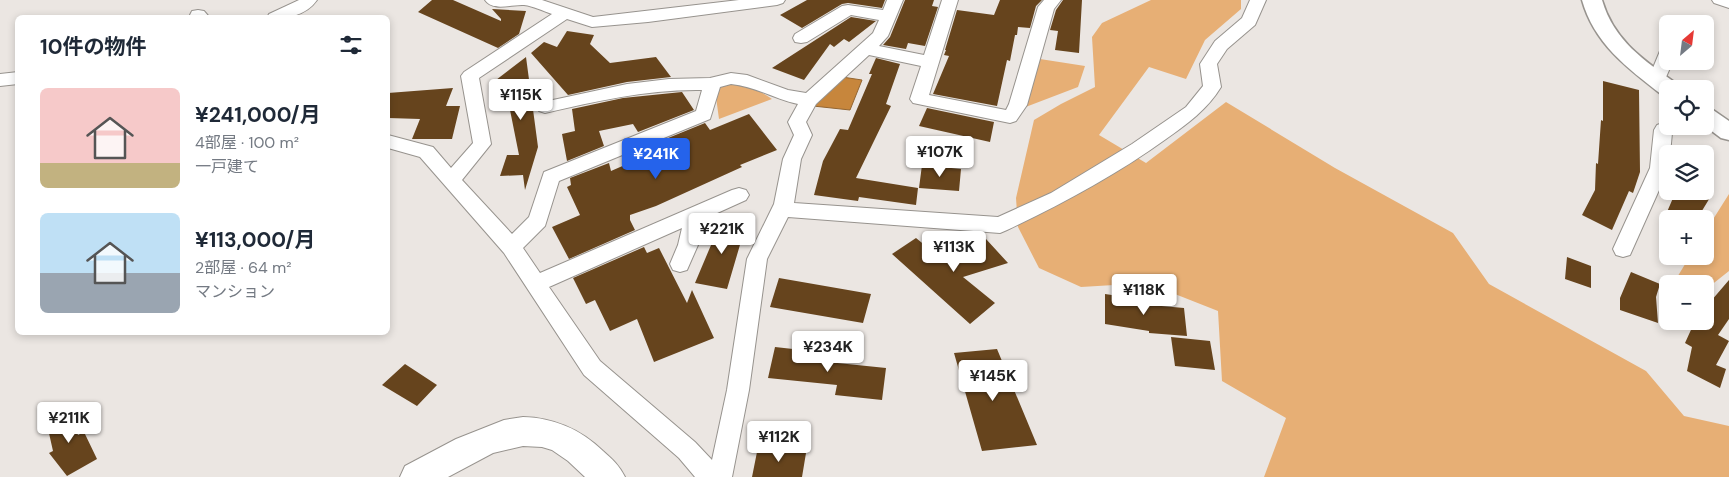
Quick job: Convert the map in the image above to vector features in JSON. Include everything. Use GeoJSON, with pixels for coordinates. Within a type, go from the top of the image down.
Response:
{"type":"FeatureCollection","features":[{"type":"Feature","properties":{"kind":"main road"},"geometry":{"type":"LineString","coordinates":[[417,477],[476,446],[525,431],[542,432],[561,439],[608,477]]}},
{"type":"Feature","properties":{"kind":"street"},"geometry":{"type":"LineString","coordinates":[[282,15],[300,7],[308,0]]}},
{"type":"Feature","properties":{"kind":"street"},"geometry":{"type":"LineString","coordinates":[[493,0],[500,2],[526,0],[592,22],[648,17],[777,0]]}},
{"type":"Feature","properties":{"kind":"street"},"geometry":{"type":"LineString","coordinates":[[950,0],[919,99],[1010,117],[1018,105],[1046,7],[1053,0]]}},
{"type":"Feature","properties":{"kind":"street"},"geometry":{"type":"LineString","coordinates":[[782,209],[1000,225],[1058,198],[1139,149],[1192,111],[1212,87],[1208,64],[1221,45],[1249,21],[1258,0]]}},
{"type":"Feature","properties":{"kind":"street"},"geometry":{"type":"LineString","coordinates":[[1592,0],[1604,32],[1635,64],[1659,81]]}},
{"type":"Feature","properties":{"kind":"street"},"geometry":{"type":"LineString","coordinates":[[1720,0],[1729,3]]}},
{"type":"Feature","properties":{"kind":"street"},"geometry":{"type":"LineString","coordinates":[[720,477],[738,390],[757,260],[782,209],[792,160],[803,135],[797,122],[809,100],[880,36],[891,8],[848,10],[801,38]]}},
{"type":"Feature","properties":{"kind":"street"},"geometry":{"type":"LineString","coordinates":[[451,181],[482,144],[470,76],[564,14]]}},
{"type":"Feature","properties":{"kind":"street"},"geometry":{"type":"LineString","coordinates":[[865,49],[930,62]]}},
{"type":"Feature","properties":{"kind":"street"},"geometry":{"type":"LineString","coordinates":[[0,80],[15,78]]}},
{"type":"Feature","properties":{"kind":"street"},"geometry":{"type":"LineString","coordinates":[[545,107],[603,93],[688,83],[712,84],[723,78],[740,78],[782,94],[809,100]]}},
{"type":"Feature","properties":{"kind":"street"},"geometry":{"type":"LineString","coordinates":[[510,247],[538,221],[551,177],[704,115],[712,84]]}},
{"type":"Feature","properties":{"kind":"street"},"geometry":{"type":"LineString","coordinates":[[1624,249],[1659,168],[1662,135]]}},
{"type":"Feature","properties":{"kind":"street"},"geometry":{"type":"LineString","coordinates":[[390,143],[426,152],[510,247],[592,368],[687,450],[711,477]]}},
{"type":"Feature","properties":{"kind":"street"},"geometry":{"type":"LineString","coordinates":[[535,284],[739,195]]}},
{"type":"Feature","properties":{"kind":"street"},"geometry":{"type":"LineString","coordinates":[[680,264],[688,245],[695,214]]}},
{"type":"Feature","properties":{"kind":"shaded area"},"geometry":{"type":"Polygon","coordinates":[[[1151,0],[1241,0],[1241,9],[1205,40],[1186,79],[1149,67],[1099,135],[1146,163],[1226,102],[1335,168],[1453,233],[1489,284],[1646,371],[1684,416],[1729,426],[1729,477],[1264,477],[1286,418],[1222,381],[1218,311],[1147,283],[1081,287],[1039,268],[1018,227],[1016,198],[1034,120],[1095,87],[1092,37],[1102,23],[1151,0]]]}},
{"type":"Feature","properties":{"kind":"shaded area"},"geometry":{"type":"Polygon","coordinates":[[[1040,59],[1085,66],[1078,87],[1023,108],[1040,59]]]}},
{"type":"Feature","properties":{"kind":"shaded area"},"geometry":{"type":"Polygon","coordinates":[[[842,77],[862,80],[850,110],[813,106],[842,77]]]}},
{"type":"Feature","properties":{"kind":"shaded area"},"geometry":{"type":"Polygon","coordinates":[[[727,83],[751,88],[772,99],[719,119],[715,90],[727,83]]]}},
{"type":"Feature","properties":{"kind":"shaded area"},"geometry":{"type":"Polygon","coordinates":[[[1729,194],[1729,271],[1714,283],[1714,275],[1678,275],[1685,265],[1714,265],[1714,218],[1729,194]]]}},
{"type":"Feature","properties":{"kind":"building"},"geometry":{"type":"Polygon","coordinates":[[[432,0],[453,0],[501,21],[492,9],[526,11],[519,34],[498,48],[418,12],[432,0]]]}},
{"type":"Feature","properties":{"kind":"building"},"geometry":{"type":"Polygon","coordinates":[[[807,0],[885,0],[882,8],[848,3],[842,4],[802,28],[780,15],[807,0]]]}},
{"type":"Feature","properties":{"kind":"building"},"geometry":{"type":"Polygon","coordinates":[[[905,0],[934,0],[932,6],[938,7],[925,46],[908,43],[906,49],[883,45],[890,37],[905,0]]]}},
{"type":"Feature","properties":{"kind":"building"},"geometry":{"type":"Polygon","coordinates":[[[1000,0],[1042,0],[1036,6],[1030,28],[1018,27],[1010,61],[1007,60],[997,106],[933,94],[949,56],[944,55],[957,10],[994,15],[1000,0]]]}},
{"type":"Feature","properties":{"kind":"building"},"geometry":{"type":"Polygon","coordinates":[[[1063,0],[1082,0],[1079,53],[1055,50],[1058,31],[1050,30],[1056,10],[1063,0]]]}},
{"type":"Feature","properties":{"kind":"building"},"geometry":{"type":"Polygon","coordinates":[[[851,17],[876,21],[849,42],[844,39],[834,47],[830,44],[804,80],[772,68],[851,17]]]}},
{"type":"Feature","properties":{"kind":"building"},"geometry":{"type":"Polygon","coordinates":[[[567,31],[594,35],[590,44],[610,63],[656,57],[671,77],[627,82],[568,95],[531,53],[544,42],[557,47],[567,31]]]}},
{"type":"Feature","properties":{"kind":"building"},"geometry":{"type":"Polygon","coordinates":[[[526,57],[538,147],[525,190],[523,175],[500,176],[507,155],[519,155],[505,85],[496,80],[526,57]]]}},
{"type":"Feature","properties":{"kind":"building"},"geometry":{"type":"Polygon","coordinates":[[[876,58],[900,64],[886,104],[891,106],[856,178],[918,188],[916,205],[859,197],[858,201],[814,195],[823,161],[840,129],[848,130],[872,74],[869,74],[876,58]]]}},
{"type":"Feature","properties":{"kind":"building"},"geometry":{"type":"Polygon","coordinates":[[[1603,81],[1639,90],[1640,172],[1633,193],[1629,191],[1612,230],[1582,215],[1595,190],[1601,120],[1603,121],[1603,81]]]}},
{"type":"Feature","properties":{"kind":"building"},"geometry":{"type":"Polygon","coordinates":[[[453,88],[446,106],[460,106],[452,139],[412,139],[420,119],[390,118],[390,93],[453,88]]]}},
{"type":"Feature","properties":{"kind":"building"},"geometry":{"type":"Polygon","coordinates":[[[682,92],[694,110],[638,132],[633,124],[599,131],[604,146],[567,161],[562,134],[575,131],[572,109],[623,98],[682,92]]]}},
{"type":"Feature","properties":{"kind":"building"},"geometry":{"type":"Polygon","coordinates":[[[927,108],[994,122],[990,142],[919,126],[927,108]]]}},
{"type":"Feature","properties":{"kind":"building"},"geometry":{"type":"Polygon","coordinates":[[[749,114],[777,150],[740,165],[742,167],[656,206],[630,215],[630,220],[635,230],[569,259],[552,227],[580,215],[567,187],[571,185],[570,178],[609,163],[611,171],[650,154],[646,147],[705,123],[710,130],[749,114]]]}},
{"type":"Feature","properties":{"kind":"building"},"geometry":{"type":"Polygon","coordinates":[[[922,165],[961,169],[959,191],[919,188],[922,165]]]}},
{"type":"Feature","properties":{"kind":"building"},"geometry":{"type":"Polygon","coordinates":[[[1672,200],[1709,200],[1702,210],[1668,210],[1672,200]]]}},
{"type":"Feature","properties":{"kind":"building"},"geometry":{"type":"Polygon","coordinates":[[[722,219],[747,221],[727,289],[695,283],[722,219]]]}},
{"type":"Feature","properties":{"kind":"building"},"geometry":{"type":"Polygon","coordinates":[[[976,236],[982,242],[986,239],[1008,263],[963,277],[995,303],[970,324],[892,254],[916,238],[938,256],[976,236]]]}},
{"type":"Feature","properties":{"kind":"building"},"geometry":{"type":"Polygon","coordinates":[[[644,247],[647,253],[659,248],[687,303],[692,290],[714,338],[654,362],[637,319],[610,331],[595,300],[586,304],[573,278],[644,247]]]}},
{"type":"Feature","properties":{"kind":"building"},"geometry":{"type":"Polygon","coordinates":[[[1567,257],[1591,266],[1591,288],[1565,279],[1567,257]]]}},
{"type":"Feature","properties":{"kind":"building"},"geometry":{"type":"Polygon","coordinates":[[[1631,272],[1659,284],[1656,297],[1658,323],[1620,310],[1620,298],[1631,272]]]}},
{"type":"Feature","properties":{"kind":"building"},"geometry":{"type":"Polygon","coordinates":[[[779,278],[871,294],[863,323],[770,307],[779,278]]]}},
{"type":"Feature","properties":{"kind":"building"},"geometry":{"type":"Polygon","coordinates":[[[1729,280],[1729,319],[1718,335],[1729,341],[1716,365],[1726,369],[1720,388],[1687,371],[1692,347],[1685,343],[1691,330],[1714,330],[1714,298],[1729,280]]]}},
{"type":"Feature","properties":{"kind":"building"},"geometry":{"type":"Polygon","coordinates":[[[1105,294],[1139,299],[1139,304],[1184,308],[1187,336],[1149,333],[1149,331],[1105,324],[1105,294]]]}},
{"type":"Feature","properties":{"kind":"building"},"geometry":{"type":"Polygon","coordinates":[[[1171,337],[1210,341],[1215,370],[1175,366],[1171,337]]]}},
{"type":"Feature","properties":{"kind":"building"},"geometry":{"type":"Polygon","coordinates":[[[775,347],[820,352],[818,361],[886,368],[882,400],[835,395],[837,385],[768,378],[775,347]]]}},
{"type":"Feature","properties":{"kind":"building"},"geometry":{"type":"Polygon","coordinates":[[[997,349],[1037,445],[982,451],[954,353],[997,349]]]}},
{"type":"Feature","properties":{"kind":"building"},"geometry":{"type":"Polygon","coordinates":[[[405,364],[437,385],[417,406],[382,385],[405,364]]]}},
{"type":"Feature","properties":{"kind":"building"},"geometry":{"type":"Polygon","coordinates":[[[68,408],[78,435],[84,432],[97,459],[67,476],[49,453],[53,451],[46,420],[68,408]]]}},
{"type":"Feature","properties":{"kind":"building"},"geometry":{"type":"Polygon","coordinates":[[[758,447],[806,453],[802,477],[752,477],[758,447]]]}}]}
